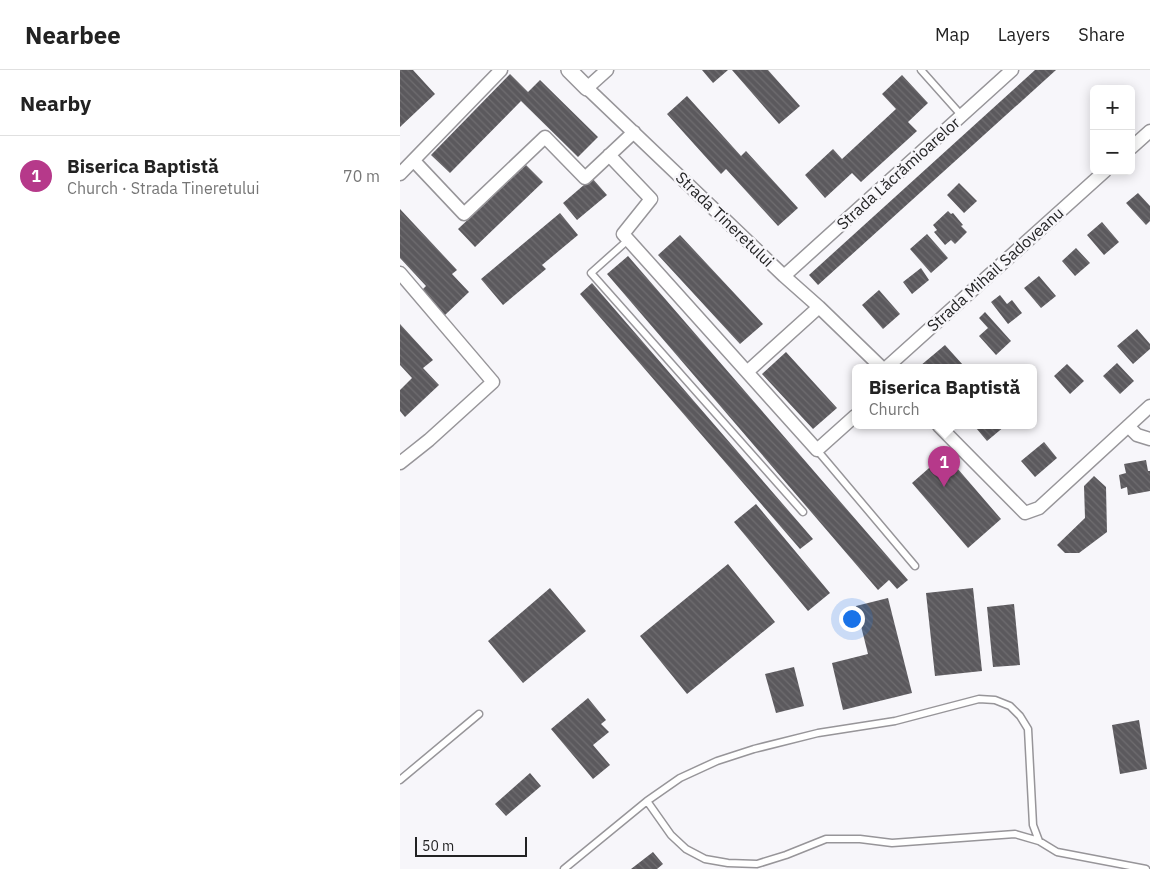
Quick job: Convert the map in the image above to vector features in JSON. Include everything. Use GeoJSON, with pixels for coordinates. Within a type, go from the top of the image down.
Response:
{"type":"FeatureCollection","features":[{"type":"Feature","properties":{"kind":"street"},"geometry":{"type":"LineString","coordinates":[[400,174],[501,70]]}},
{"type":"Feature","properties":{"kind":"street","name":"Strada Tineretului"},"geometry":{"type":"LineString","coordinates":[[569,70],[878,364]]}},
{"type":"Feature","properties":{"kind":"street"},"geometry":{"type":"LineString","coordinates":[[587,88],[607,70]]}},
{"type":"Feature","properties":{"kind":"street","name":"Strada Lăcrămioarelor"},"geometry":{"type":"LineString","coordinates":[[784,276],[1012,70]]}},
{"type":"Feature","properties":{"kind":"street"},"geometry":{"type":"LineString","coordinates":[[1135,144],[1150,131]]}},
{"type":"Feature","properties":{"kind":"street"},"geometry":{"type":"LineString","coordinates":[[414,161],[464,214],[545,137],[585,178],[634,132]]}},
{"type":"Feature","properties":{"kind":"street"},"geometry":{"type":"LineString","coordinates":[[609,155],[651,199],[623,234],[818,450],[852,419]]}},
{"type":"Feature","properties":{"kind":"street","name":"Strada Mihail Sadoveanu"},"geometry":{"type":"LineString","coordinates":[[890,364],[1101,175]]}},
{"type":"Feature","properties":{"kind":"street"},"geometry":{"type":"LineString","coordinates":[[400,274],[493,382],[429,440],[400,463]]}},
{"type":"Feature","properties":{"kind":"street"},"geometry":{"type":"LineString","coordinates":[[748,372],[819,306]]}},
{"type":"Feature","properties":{"kind":"street"},"geometry":{"type":"LineString","coordinates":[[942,429],[1025,513],[1039,508],[1150,406]]}},
{"type":"Feature","properties":{"kind":"street"},"geometry":{"type":"LineString","coordinates":[[1128,426],[1137,435],[1150,439]]}},
{"type":"Feature","properties":{"kind":"lane"},"geometry":{"type":"LineString","coordinates":[[921,70],[962,116]]}},
{"type":"Feature","properties":{"kind":"lane"},"geometry":{"type":"LineString","coordinates":[[628,240],[591,272],[803,512]]}},
{"type":"Feature","properties":{"kind":"lane"},"geometry":{"type":"LineString","coordinates":[[818,450],[916,566]]}},
{"type":"Feature","properties":{"kind":"lane"},"geometry":{"type":"LineString","coordinates":[[564,869],[647,801],[680,778],[717,761],[754,749],[818,733],[895,721],[979,699],[995,700],[1010,706],[1020,716],[1028,729],[1033,825],[1039,841]]}},
{"type":"Feature","properties":{"kind":"lane"},"geometry":{"type":"LineString","coordinates":[[400,780],[479,714]]}},
{"type":"Feature","properties":{"kind":"lane"},"geometry":{"type":"LineString","coordinates":[[647,801],[671,834],[686,849],[705,859],[728,863],[757,864],[826,839],[860,839],[892,843],[1014,834],[1039,841],[1057,852],[1146,869]]}},
{"type":"Feature","properties":{"kind":"building"},"geometry":{"type":"Polygon","coordinates":[[[400,70],[413,70],[435,94],[400,127],[400,70]]]}},
{"type":"Feature","properties":{"kind":"building"},"geometry":{"type":"Polygon","coordinates":[[[702,70],[728,70],[713,83],[702,70]]]}},
{"type":"Feature","properties":{"kind":"building"},"geometry":{"type":"Polygon","coordinates":[[[732,70],[768,70],[800,106],[779,124],[732,70]]]}},
{"type":"Feature","properties":{"kind":"building"},"geometry":{"type":"Polygon","coordinates":[[[1035,70],[1056,70],[818,285],[809,275],[1035,70]]]}},
{"type":"Feature","properties":{"kind":"building"},"geometry":{"type":"Polygon","coordinates":[[[510,74],[528,92],[540,80],[598,137],[578,157],[521,101],[450,173],[431,155],[510,74]]]}},
{"type":"Feature","properties":{"kind":"building"},"geometry":{"type":"Polygon","coordinates":[[[902,75],[928,103],[908,122],[917,131],[861,182],[852,173],[825,198],[805,175],[833,149],[842,159],[896,109],[882,94],[902,75]]]}},
{"type":"Feature","properties":{"kind":"building"},"geometry":{"type":"Polygon","coordinates":[[[687,96],[741,156],[746,151],[798,208],[778,226],[726,169],[721,174],[667,114],[687,96]]]}},
{"type":"Feature","properties":{"kind":"building"},"geometry":{"type":"Polygon","coordinates":[[[526,165],[543,182],[475,247],[458,229],[526,165]]]}},
{"type":"Feature","properties":{"kind":"building"},"geometry":{"type":"Polygon","coordinates":[[[592,178],[607,195],[577,220],[563,203],[592,178]]]}},
{"type":"Feature","properties":{"kind":"building"},"geometry":{"type":"Polygon","coordinates":[[[959,183],[977,201],[964,213],[947,195],[959,183]]]}},
{"type":"Feature","properties":{"kind":"building"},"geometry":{"type":"Polygon","coordinates":[[[1138,193],[1150,206],[1150,221],[1146,225],[1126,203],[1138,193]]]}},
{"type":"Feature","properties":{"kind":"building"},"geometry":{"type":"Polygon","coordinates":[[[400,209],[457,270],[452,274],[469,292],[445,315],[422,290],[426,286],[400,258],[400,209]]]}},
{"type":"Feature","properties":{"kind":"building"},"geometry":{"type":"Polygon","coordinates":[[[948,211],[951,214],[953,213],[967,232],[955,244],[951,240],[945,245],[934,232],[937,230],[933,225],[948,211]]]}},
{"type":"Feature","properties":{"kind":"building"},"geometry":{"type":"Polygon","coordinates":[[[560,213],[578,235],[542,265],[546,269],[503,305],[481,279],[560,213]]]}},
{"type":"Feature","properties":{"kind":"building"},"geometry":{"type":"Polygon","coordinates":[[[1102,222],[1119,242],[1104,255],[1087,235],[1102,222]]]}},
{"type":"Feature","properties":{"kind":"building"},"geometry":{"type":"Polygon","coordinates":[[[927,234],[948,258],[931,273],[910,249],[927,234]]]}},
{"type":"Feature","properties":{"kind":"building"},"geometry":{"type":"Polygon","coordinates":[[[680,235],[763,324],[740,344],[658,255],[680,235]]]}},
{"type":"Feature","properties":{"kind":"building"},"geometry":{"type":"Polygon","coordinates":[[[1076,248],[1090,263],[1075,276],[1062,261],[1076,248]]]}},
{"type":"Feature","properties":{"kind":"building"},"geometry":{"type":"Polygon","coordinates":[[[628,256],[908,580],[897,589],[889,580],[878,590],[607,274],[628,256]]]}},
{"type":"Feature","properties":{"kind":"building"},"geometry":{"type":"Polygon","coordinates":[[[921,268],[929,280],[912,294],[903,282],[921,268]]]}},
{"type":"Feature","properties":{"kind":"building"},"geometry":{"type":"Polygon","coordinates":[[[1039,276],[1056,296],[1041,308],[1024,288],[1039,276]]]}},
{"type":"Feature","properties":{"kind":"building"},"geometry":{"type":"Polygon","coordinates":[[[592,283],[813,539],[800,549],[580,294],[592,283]]]}},
{"type":"Feature","properties":{"kind":"building"},"geometry":{"type":"Polygon","coordinates":[[[879,290],[900,314],[883,329],[862,305],[879,290]]]}},
{"type":"Feature","properties":{"kind":"building"},"geometry":{"type":"Polygon","coordinates":[[[1000,295],[1007,304],[1012,300],[1022,313],[1008,324],[991,302],[1000,295]]]}},
{"type":"Feature","properties":{"kind":"building"},"geometry":{"type":"Polygon","coordinates":[[[985,312],[1011,341],[996,355],[979,336],[988,328],[979,318],[985,312]]]}},
{"type":"Feature","properties":{"kind":"building"},"geometry":{"type":"Polygon","coordinates":[[[400,324],[433,360],[423,368],[439,385],[405,417],[400,411],[400,390],[412,378],[400,365],[400,324]]]}},
{"type":"Feature","properties":{"kind":"building"},"geometry":{"type":"Polygon","coordinates":[[[1137,329],[1150,344],[1150,349],[1133,364],[1117,346],[1137,329]]]}},
{"type":"Feature","properties":{"kind":"building"},"geometry":{"type":"Polygon","coordinates":[[[945,345],[962,364],[922,364],[945,345]]]}},
{"type":"Feature","properties":{"kind":"building"},"geometry":{"type":"Polygon","coordinates":[[[786,352],[837,408],[813,429],[762,374],[786,352]]]}},
{"type":"Feature","properties":{"kind":"building"},"geometry":{"type":"Polygon","coordinates":[[[1117,363],[1134,381],[1120,394],[1103,376],[1117,363]]]}},
{"type":"Feature","properties":{"kind":"building"},"geometry":{"type":"Polygon","coordinates":[[[1067,364],[1084,381],[1070,394],[1054,376],[1067,364]]]}},
{"type":"Feature","properties":{"kind":"building"},"geometry":{"type":"Polygon","coordinates":[[[977,429],[1001,429],[987,441],[977,429]]]}},
{"type":"Feature","properties":{"kind":"building"},"geometry":{"type":"Polygon","coordinates":[[[1044,442],[1057,458],[1035,477],[1021,461],[1044,442]]]}},
{"type":"Feature","properties":{"kind":"building"},"geometry":{"type":"Polygon","coordinates":[[[945,454],[1001,519],[968,548],[912,483],[945,454]]]}},
{"type":"Feature","properties":{"kind":"building"},"geometry":{"type":"Polygon","coordinates":[[[1146,460],[1148,471],[1150,471],[1150,491],[1128,495],[1127,487],[1121,489],[1119,475],[1126,473],[1124,464],[1146,460]]]}},
{"type":"Feature","properties":{"kind":"building"},"geometry":{"type":"Polygon","coordinates":[[[1094,476],[1106,487],[1107,532],[1079,553],[1065,553],[1057,545],[1085,518],[1084,486],[1094,476]]]}},
{"type":"Feature","properties":{"kind":"building"},"geometry":{"type":"Polygon","coordinates":[[[756,504],[830,593],[808,611],[734,522],[756,504]]]}},
{"type":"Feature","properties":{"kind":"building"},"geometry":{"type":"Polygon","coordinates":[[[728,564],[775,622],[687,694],[640,636],[728,564]]]}},
{"type":"Feature","properties":{"kind":"building"},"geometry":{"type":"Polygon","coordinates":[[[550,588],[586,631],[523,683],[488,641],[550,588]]]}},
{"type":"Feature","properties":{"kind":"building"},"geometry":{"type":"Polygon","coordinates":[[[973,588],[982,671],[935,676],[926,593],[973,588]]]}},
{"type":"Feature","properties":{"kind":"building"},"geometry":{"type":"Polygon","coordinates":[[[888,598],[912,693],[843,710],[832,663],[868,654],[856,606],[888,598]]]}},
{"type":"Feature","properties":{"kind":"building"},"geometry":{"type":"Polygon","coordinates":[[[1014,604],[1020,665],[993,667],[987,607],[1014,604]]]}},
{"type":"Feature","properties":{"kind":"building"},"geometry":{"type":"Polygon","coordinates":[[[794,667],[804,706],[776,713],[765,674],[794,667]]]}},
{"type":"Feature","properties":{"kind":"building"},"geometry":{"type":"Polygon","coordinates":[[[588,698],[606,720],[601,724],[609,732],[593,745],[610,765],[593,779],[551,729],[588,698]]]}},
{"type":"Feature","properties":{"kind":"building"},"geometry":{"type":"Polygon","coordinates":[[[1139,720],[1147,769],[1120,774],[1112,725],[1139,720]]]}},
{"type":"Feature","properties":{"kind":"building"},"geometry":{"type":"Polygon","coordinates":[[[530,773],[541,786],[506,816],[495,804],[530,773]]]}},
{"type":"Feature","properties":{"kind":"building"},"geometry":{"type":"Polygon","coordinates":[[[653,852],[663,864],[657,869],[631,869],[653,852]]]}},
{"type":"Feature","properties":{"kind":"place","name":"Biserica Baptistă"},"geometry":{"type":"Point","coordinates":[944,487]}}]}
